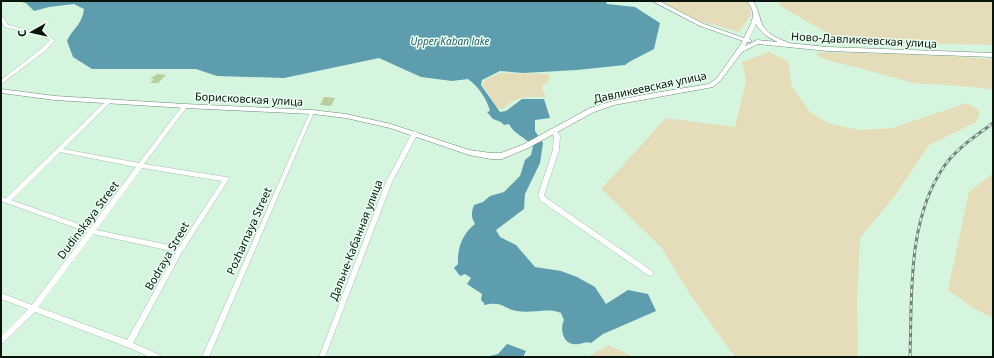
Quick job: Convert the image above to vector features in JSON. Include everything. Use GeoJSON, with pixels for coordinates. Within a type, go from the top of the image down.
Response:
{"type":"FeatureCollection","features":[{"type":"Feature","properties":{"kind":"street","name":"Ново-Давликеевская улица"},"geometry":{"type":"LineString","coordinates":[[655,1],[702,26],[757,42],[802,47],[993,55]]}},
{"type":"Feature","properties":{"kind":"street"},"geometry":{"type":"LineString","coordinates":[[750,1],[756,9],[759,27],[767,35],[783,42],[802,47]]}},
{"type":"Feature","properties":{"kind":"street","name":"Давликеевская улица"},"geometry":{"type":"LineString","coordinates":[[491,156],[510,153],[526,146],[592,110],[648,96],[711,86],[719,79],[738,53],[746,40],[756,16]]}},
{"type":"Feature","properties":{"kind":"street"},"geometry":{"type":"LineString","coordinates":[[1,17],[6,26],[39,34],[53,40],[1,82]]}},
{"type":"Feature","properties":{"kind":"street"},"geometry":{"type":"LineString","coordinates":[[738,53],[749,45],[757,42]]}},
{"type":"Feature","properties":{"kind":"street","name":"Борисковская улица"},"geometry":{"type":"LineString","coordinates":[[1,91],[55,98],[312,112],[346,116],[391,126],[469,152],[491,156]]}},
{"type":"Feature","properties":{"kind":"street"},"geometry":{"type":"LineString","coordinates":[[109,101],[59,150],[4,200],[90,231],[180,250]]}},
{"type":"Feature","properties":{"kind":"street","name":"Dudinskaya Street"},"geometry":{"type":"LineString","coordinates":[[1,341],[33,309],[90,231],[142,166],[185,106]]}},
{"type":"Feature","properties":{"kind":"street","name":"Pozharnaya Street"},"geometry":{"type":"LineString","coordinates":[[204,357],[312,112]]}},
{"type":"Feature","properties":{"kind":"street"},"geometry":{"type":"LineString","coordinates":[[554,131],[557,136],[556,150],[541,195],[543,199],[650,273]]}},
{"type":"Feature","properties":{"kind":"street","name":"Дальне-Кабанная улица"},"geometry":{"type":"LineString","coordinates":[[322,357],[386,189],[415,133]]}},
{"type":"Feature","properties":{"kind":"street"},"geometry":{"type":"LineString","coordinates":[[59,150],[142,166]]}},
{"type":"Feature","properties":{"kind":"street","name":"Bodraya Street"},"geometry":{"type":"LineString","coordinates":[[129,344],[180,250],[226,179],[142,166]]}},
{"type":"Feature","properties":{"kind":"street"},"geometry":{"type":"LineString","coordinates":[[1,296],[129,344],[158,357]]}},
{"type":"Feature","properties":{"kind":"shaded area"},"geometry":{"type":"Polygon","coordinates":[[[661,1],[745,1],[750,5],[751,15],[739,32],[699,21],[661,1]]]}},
{"type":"Feature","properties":{"kind":"shaded area"},"geometry":{"type":"Polygon","coordinates":[[[779,1],[993,1],[993,45],[843,42],[780,6],[779,1]]]}},
{"type":"Feature","properties":{"kind":"shaded area"},"geometry":{"type":"Polygon","coordinates":[[[769,52],[788,61],[792,87],[810,112],[830,124],[860,130],[892,128],[967,103],[980,112],[976,122],[929,145],[894,197],[860,238],[857,300],[858,357],[735,357],[691,296],[662,248],[601,189],[666,118],[735,127],[746,81],[742,62],[769,52]]]}},
{"type":"Feature","properties":{"kind":"shaded area"},"geometry":{"type":"Polygon","coordinates":[[[819,52],[926,55],[993,59],[993,90],[975,87],[913,83],[826,60],[816,55],[819,52]]]}},
{"type":"Feature","properties":{"kind":"shaded area"},"geometry":{"type":"Polygon","coordinates":[[[503,73],[549,74],[548,83],[541,86],[546,97],[518,99],[508,104],[503,109],[498,109],[482,84],[489,78],[503,73]]]}},
{"type":"Feature","properties":{"kind":"shaded area"},"geometry":{"type":"Polygon","coordinates":[[[993,173],[993,318],[973,308],[948,290],[969,192],[993,173]]]}},
{"type":"Feature","properties":{"kind":"shaded area"},"geometry":{"type":"Polygon","coordinates":[[[608,345],[630,355],[630,357],[587,357],[608,345]]]}},
{"type":"Feature","properties":{"kind":"water","name":"Upper Kaban lake"},"geometry":{"type":"Polygon","coordinates":[[[18,1],[606,1],[607,4],[635,7],[660,23],[654,49],[625,65],[577,70],[523,73],[500,71],[482,80],[481,85],[500,112],[506,111],[522,99],[544,99],[550,118],[535,120],[535,131],[543,143],[540,163],[525,194],[524,209],[496,230],[500,237],[516,245],[535,267],[561,271],[577,277],[595,287],[606,304],[628,290],[648,294],[656,311],[603,334],[591,343],[586,342],[574,344],[566,341],[564,337],[562,329],[564,320],[561,313],[556,311],[523,312],[512,310],[499,304],[484,305],[481,300],[482,294],[467,284],[471,278],[465,274],[460,276],[454,268],[458,264],[460,247],[464,236],[475,224],[472,215],[474,205],[483,202],[490,196],[504,192],[520,176],[525,160],[531,155],[533,146],[509,124],[504,125],[493,119],[487,112],[490,111],[489,106],[479,89],[468,79],[452,81],[421,77],[379,58],[284,78],[217,76],[196,69],[92,69],[73,57],[67,41],[79,23],[84,9],[74,4],[49,7],[34,11],[26,3],[18,1]]]}},
{"type":"Feature","properties":{"kind":"water"},"geometry":{"type":"Polygon","coordinates":[[[507,344],[526,351],[523,357],[486,357],[498,354],[507,344]]]}},
{"type":"Feature","properties":{"kind":"building"},"geometry":{"type":"Polygon","coordinates":[[[157,74],[166,75],[158,83],[150,83],[154,79],[150,79],[157,74]]]}},
{"type":"Feature","properties":{"kind":"building"},"geometry":{"type":"Polygon","coordinates":[[[324,97],[335,98],[331,106],[320,105],[324,97]]]}},
{"type":"Feature","properties":{"kind":"railway"},"geometry":{"type":"LineString","coordinates":[[910,357],[914,258],[924,209],[933,186],[945,165],[967,142],[993,123]]}}]}
